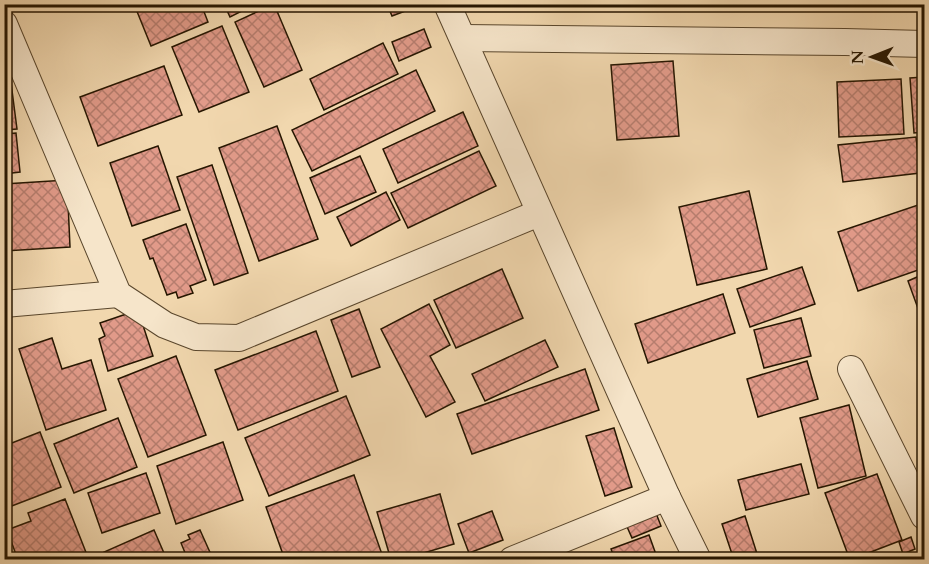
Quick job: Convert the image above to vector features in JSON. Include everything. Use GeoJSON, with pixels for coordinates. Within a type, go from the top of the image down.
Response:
{"type":"FeatureCollection","features":[{"type":"Feature","properties":{"kind":"street"},"geometry":{"type":"LineString","coordinates":[[447,4],[667,497],[699,560]]}},
{"type":"Feature","properties":{"kind":"street"},"geometry":{"type":"LineString","coordinates":[[4,24],[118,294],[165,325],[196,337],[239,338],[539,213]]}},
{"type":"Feature","properties":{"kind":"street"},"geometry":{"type":"LineString","coordinates":[[463,38],[924,44]]}},
{"type":"Feature","properties":{"kind":"street"},"geometry":{"type":"LineString","coordinates":[[4,304],[118,294]]}},
{"type":"Feature","properties":{"kind":"street"},"geometry":{"type":"LineString","coordinates":[[851,369],[924,516]]}},
{"type":"Feature","properties":{"kind":"street"},"geometry":{"type":"LineString","coordinates":[[512,560],[667,497]]}},
{"type":"Feature","properties":{"kind":"building"},"geometry":{"type":"Polygon","coordinates":[[[134,4],[201,4],[208,22],[151,46],[134,4]]]}},
{"type":"Feature","properties":{"kind":"building"},"geometry":{"type":"Polygon","coordinates":[[[224,4],[256,4],[230,17],[224,4]]]}},
{"type":"Feature","properties":{"kind":"building"},"geometry":{"type":"Polygon","coordinates":[[[274,4],[302,70],[264,87],[235,22],[274,4]]]}},
{"type":"Feature","properties":{"kind":"building"},"geometry":{"type":"Polygon","coordinates":[[[387,4],[411,4],[413,8],[392,16],[387,4]]]}},
{"type":"Feature","properties":{"kind":"building"},"geometry":{"type":"Polygon","coordinates":[[[222,26],[249,92],[199,112],[172,47],[222,26]]]}},
{"type":"Feature","properties":{"kind":"building"},"geometry":{"type":"Polygon","coordinates":[[[424,29],[431,47],[399,61],[392,42],[424,29]]]}},
{"type":"Feature","properties":{"kind":"building"},"geometry":{"type":"Polygon","coordinates":[[[383,43],[398,74],[324,110],[310,79],[383,43]]]}},
{"type":"Feature","properties":{"kind":"building"},"geometry":{"type":"Polygon","coordinates":[[[673,61],[679,136],[617,140],[611,65],[673,61]]]}},
{"type":"Feature","properties":{"kind":"building"},"geometry":{"type":"Polygon","coordinates":[[[164,66],[182,115],[98,146],[80,97],[164,66]]]}},
{"type":"Feature","properties":{"kind":"building"},"geometry":{"type":"Polygon","coordinates":[[[416,70],[435,111],[312,171],[292,130],[416,70]]]}},
{"type":"Feature","properties":{"kind":"building"},"geometry":{"type":"Polygon","coordinates":[[[10,75],[17,129],[4,130],[4,76],[10,75]]]}},
{"type":"Feature","properties":{"kind":"building"},"geometry":{"type":"Polygon","coordinates":[[[924,77],[924,132],[914,133],[910,78],[924,77]]]}},
{"type":"Feature","properties":{"kind":"building"},"geometry":{"type":"Polygon","coordinates":[[[901,79],[904,134],[839,137],[837,82],[901,79]]]}},
{"type":"Feature","properties":{"kind":"building"},"geometry":{"type":"Polygon","coordinates":[[[463,112],[478,146],[398,183],[383,149],[463,112]]]}},
{"type":"Feature","properties":{"kind":"building"},"geometry":{"type":"Polygon","coordinates":[[[277,126],[318,239],[259,261],[219,148],[277,126]]]}},
{"type":"Feature","properties":{"kind":"building"},"geometry":{"type":"Polygon","coordinates":[[[16,133],[20,172],[4,174],[4,134],[16,133]]]}},
{"type":"Feature","properties":{"kind":"building"},"geometry":{"type":"Polygon","coordinates":[[[916,137],[920,173],[843,182],[838,145],[916,137]]]}},
{"type":"Feature","properties":{"kind":"building"},"geometry":{"type":"Polygon","coordinates":[[[158,146],[180,210],[132,226],[110,163],[158,146]]]}},
{"type":"Feature","properties":{"kind":"building"},"geometry":{"type":"Polygon","coordinates":[[[479,151],[496,186],[408,228],[391,193],[479,151]]]}},
{"type":"Feature","properties":{"kind":"building"},"geometry":{"type":"Polygon","coordinates":[[[360,156],[376,192],[325,214],[310,178],[360,156]]]}},
{"type":"Feature","properties":{"kind":"building"},"geometry":{"type":"Polygon","coordinates":[[[212,165],[248,273],[214,285],[177,177],[212,165]]]}},
{"type":"Feature","properties":{"kind":"building"},"geometry":{"type":"Polygon","coordinates":[[[67,180],[70,247],[4,251],[4,184],[67,180]]]}},
{"type":"Feature","properties":{"kind":"building"},"geometry":{"type":"Polygon","coordinates":[[[749,191],[767,269],[697,285],[679,207],[749,191]]]}},
{"type":"Feature","properties":{"kind":"building"},"geometry":{"type":"Polygon","coordinates":[[[386,192],[400,220],[351,246],[337,217],[386,192]]]}},
{"type":"Feature","properties":{"kind":"building"},"geometry":{"type":"Polygon","coordinates":[[[924,203],[924,268],[858,291],[838,232],[924,203]]]}},
{"type":"Feature","properties":{"kind":"building"},"geometry":{"type":"Polygon","coordinates":[[[186,224],[206,280],[190,286],[193,293],[178,298],[176,292],[167,295],[153,258],[150,259],[143,240],[186,224]]]}},
{"type":"Feature","properties":{"kind":"building"},"geometry":{"type":"Polygon","coordinates":[[[802,267],[815,304],[750,327],[737,289],[802,267]]]}},
{"type":"Feature","properties":{"kind":"building"},"geometry":{"type":"Polygon","coordinates":[[[502,269],[523,318],[456,348],[434,300],[502,269]]]}},
{"type":"Feature","properties":{"kind":"building"},"geometry":{"type":"Polygon","coordinates":[[[924,274],[924,325],[908,281],[924,274]]]}},
{"type":"Feature","properties":{"kind":"building"},"geometry":{"type":"Polygon","coordinates":[[[723,294],[735,333],[648,363],[635,324],[723,294]]]}},
{"type":"Feature","properties":{"kind":"building"},"geometry":{"type":"Polygon","coordinates":[[[429,304],[450,345],[430,356],[455,402],[426,417],[381,329],[429,304]]]}},
{"type":"Feature","properties":{"kind":"building"},"geometry":{"type":"Polygon","coordinates":[[[359,309],[380,367],[352,377],[331,320],[359,309]]]}},
{"type":"Feature","properties":{"kind":"building"},"geometry":{"type":"Polygon","coordinates":[[[138,310],[153,356],[108,371],[99,339],[105,336],[100,323],[138,310]]]}},
{"type":"Feature","properties":{"kind":"building"},"geometry":{"type":"Polygon","coordinates":[[[801,318],[811,356],[764,368],[754,330],[801,318]]]}},
{"type":"Feature","properties":{"kind":"building"},"geometry":{"type":"Polygon","coordinates":[[[316,331],[338,391],[238,430],[215,370],[316,331]]]}},
{"type":"Feature","properties":{"kind":"building"},"geometry":{"type":"Polygon","coordinates":[[[52,338],[62,369],[91,360],[106,410],[46,430],[19,349],[52,338]]]}},
{"type":"Feature","properties":{"kind":"building"},"geometry":{"type":"Polygon","coordinates":[[[545,340],[558,367],[485,401],[472,374],[545,340]]]}},
{"type":"Feature","properties":{"kind":"building"},"geometry":{"type":"Polygon","coordinates":[[[176,356],[206,435],[148,457],[118,379],[176,356]]]}},
{"type":"Feature","properties":{"kind":"building"},"geometry":{"type":"Polygon","coordinates":[[[807,361],[818,399],[758,417],[747,379],[807,361]]]}},
{"type":"Feature","properties":{"kind":"building"},"geometry":{"type":"Polygon","coordinates":[[[585,369],[599,410],[472,454],[457,414],[585,369]]]}},
{"type":"Feature","properties":{"kind":"building"},"geometry":{"type":"Polygon","coordinates":[[[346,396],[370,455],[269,496],[245,438],[346,396]]]}},
{"type":"Feature","properties":{"kind":"building"},"geometry":{"type":"Polygon","coordinates":[[[849,405],[866,476],[818,488],[800,418],[849,405]]]}},
{"type":"Feature","properties":{"kind":"building"},"geometry":{"type":"Polygon","coordinates":[[[118,418],[137,467],[74,493],[54,444],[118,418]]]}},
{"type":"Feature","properties":{"kind":"building"},"geometry":{"type":"Polygon","coordinates":[[[614,428],[632,487],[605,496],[586,436],[614,428]]]}},
{"type":"Feature","properties":{"kind":"building"},"geometry":{"type":"Polygon","coordinates":[[[40,432],[61,487],[4,509],[4,446],[40,432]]]}},
{"type":"Feature","properties":{"kind":"building"},"geometry":{"type":"Polygon","coordinates":[[[223,442],[243,500],[176,524],[157,466],[223,442]]]}},
{"type":"Feature","properties":{"kind":"building"},"geometry":{"type":"Polygon","coordinates":[[[801,464],[809,494],[746,510],[738,480],[801,464]]]}},
{"type":"Feature","properties":{"kind":"building"},"geometry":{"type":"Polygon","coordinates":[[[146,473],[160,513],[102,533],[88,493],[146,473]]]}},
{"type":"Feature","properties":{"kind":"building"},"geometry":{"type":"Polygon","coordinates":[[[877,474],[902,540],[850,560],[825,493],[877,474]]]}},
{"type":"Feature","properties":{"kind":"building"},"geometry":{"type":"Polygon","coordinates":[[[354,475],[384,560],[285,560],[266,507],[354,475]]]}},
{"type":"Feature","properties":{"kind":"building"},"geometry":{"type":"Polygon","coordinates":[[[440,494],[454,544],[400,560],[391,560],[377,512],[440,494]]]}},
{"type":"Feature","properties":{"kind":"building"},"geometry":{"type":"Polygon","coordinates":[[[65,499],[89,560],[18,560],[7,530],[31,521],[28,513],[65,499]]]}},
{"type":"Feature","properties":{"kind":"building"},"geometry":{"type":"Polygon","coordinates":[[[654,508],[661,526],[632,538],[624,520],[654,508]]]}},
{"type":"Feature","properties":{"kind":"building"},"geometry":{"type":"Polygon","coordinates":[[[492,511],[503,540],[469,553],[458,524],[492,511]]]}},
{"type":"Feature","properties":{"kind":"building"},"geometry":{"type":"Polygon","coordinates":[[[745,516],[759,560],[734,560],[722,524],[745,516]]]}},
{"type":"Feature","properties":{"kind":"building"},"geometry":{"type":"Polygon","coordinates":[[[154,530],[167,560],[108,560],[104,552],[154,530]]]}},
{"type":"Feature","properties":{"kind":"building"},"geometry":{"type":"Polygon","coordinates":[[[200,530],[213,559],[188,560],[181,543],[190,539],[188,535],[200,530]]]}},
{"type":"Feature","properties":{"kind":"building"},"geometry":{"type":"Polygon","coordinates":[[[649,535],[658,560],[615,560],[611,549],[649,535]]]}},
{"type":"Feature","properties":{"kind":"building"},"geometry":{"type":"Polygon","coordinates":[[[911,537],[915,549],[903,554],[899,542],[911,537]]]}}]}
